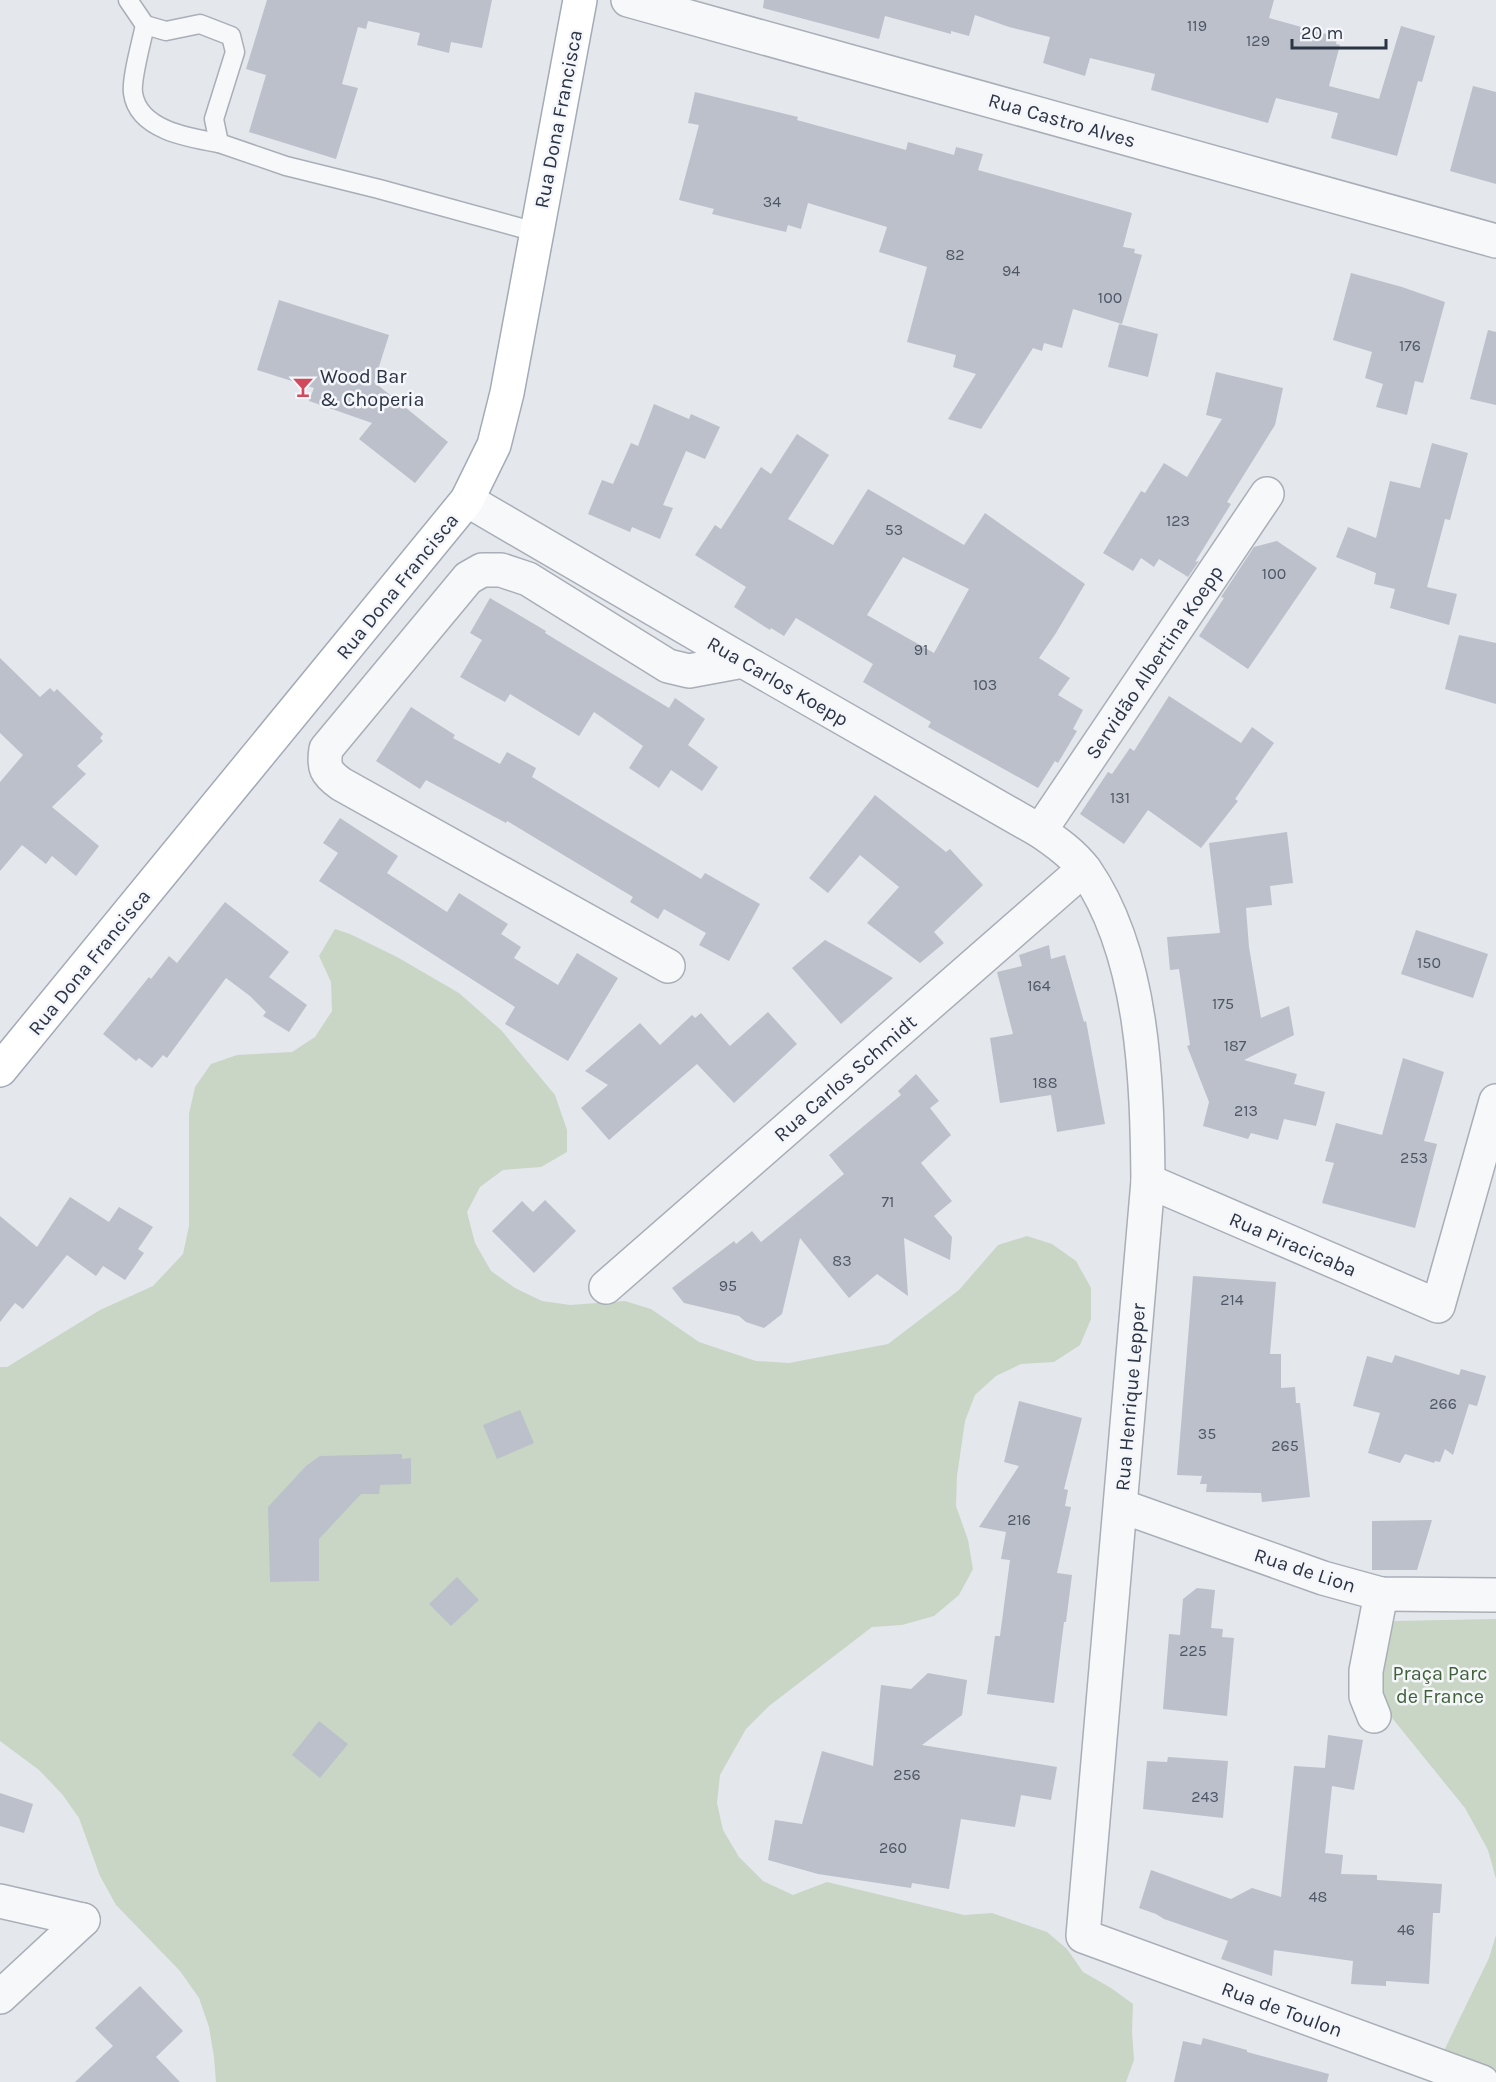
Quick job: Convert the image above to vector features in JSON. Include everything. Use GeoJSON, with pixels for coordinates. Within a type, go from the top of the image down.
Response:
{"type":"FeatureCollection","features":[{"type":"Feature","properties":{"kind":"main road","name":"Rua Dona Francisca"},"geometry":{"type":"LineString","coordinates":[[0,1070],[467,500],[494,445],[507,393],[580,0]]}},
{"type":"Feature","properties":{"kind":"street","name":"Rua Castro Alves"},"geometry":{"type":"LineString","coordinates":[[628,0],[1496,241]]}},
{"type":"Feature","properties":{"kind":"street","name":"Servidão Albertina Koepp"},"geometry":{"type":"LineString","coordinates":[[1040,831],[1267,494]]}},
{"type":"Feature","properties":{"kind":"street","name":"Rua Carlos Koepp"},"geometry":{"type":"LineString","coordinates":[[467,500],[1040,831],[1060,844],[1084,869]]}},
{"type":"Feature","properties":{"kind":"street"},"geometry":{"type":"LineString","coordinates":[[668,966],[341,784],[330,776],[324,764],[326,749],[468,578],[482,570],[501,570],[528,579],[668,666],[688,671],[743,661]]}},
{"type":"Feature","properties":{"kind":"street","name":"Rua Henrique Lepper"},"geometry":{"type":"LineString","coordinates":[[1083,1936],[1148,1181],[1148,1106],[1142,1041],[1120,941],[1105,903],[1084,869]]}},
{"type":"Feature","properties":{"kind":"street","name":"Rua Carlos Schmidt"},"geometry":{"type":"LineString","coordinates":[[606,1287],[1084,869]]}},
{"type":"Feature","properties":{"kind":"street","name":"Rua Piracicaba"},"geometry":{"type":"LineString","coordinates":[[1148,1181],[1438,1306],[1496,1101]]}},
{"type":"Feature","properties":{"kind":"street","name":"Rua de Lion"},"geometry":{"type":"LineString","coordinates":[[1121,1506],[1323,1578],[1381,1594],[1496,1595]]}},
{"type":"Feature","properties":{"kind":"street"},"geometry":{"type":"LineString","coordinates":[[1374,1716],[1366,1696],[1366,1671],[1381,1594]]}},
{"type":"Feature","properties":{"kind":"street"},"geometry":{"type":"LineString","coordinates":[[0,1901],[82,1920],[0,1997]]}},
{"type":"Feature","properties":{"kind":"street","name":"Rua de Toulon"},"geometry":{"type":"LineString","coordinates":[[1083,1936],[1482,2082]]}},
{"type":"Feature","properties":{"kind":"lane"},"geometry":{"type":"LineString","coordinates":[[128,0],[145,25],[166,31],[200,24],[231,36],[235,52],[214,119],[219,144]]}},
{"type":"Feature","properties":{"kind":"lane"},"geometry":{"type":"LineString","coordinates":[[145,25],[133,93],[141,111],[155,126],[188,138],[219,144],[286,166],[537,232]]}},
{"type":"Feature","properties":{"kind":"green space"},"geometry":{"type":"Polygon","coordinates":[[[335,929],[397,957],[459,993],[501,1030],[555,1095],[567,1130],[567,1152],[541,1167],[503,1170],[480,1187],[467,1212],[475,1243],[491,1271],[515,1288],[542,1301],[570,1305],[625,1301],[651,1309],[699,1342],[756,1361],[789,1363],[888,1344],[959,1290],[998,1245],[1027,1236],[1052,1244],[1076,1261],[1091,1288],[1091,1319],[1080,1345],[1054,1362],[1021,1364],[996,1376],[975,1395],[965,1421],[957,1476],[956,1506],[968,1540],[973,1569],[959,1595],[934,1616],[902,1625],[872,1627],[769,1706],[746,1729],[720,1775],[717,1803],[723,1830],[739,1857],[763,1881],[793,1895],[827,1882],[964,1915],[992,1913],[1047,1932],[1067,1949],[1083,1972],[1133,2004],[1134,2060],[1126,2082],[216,2082],[209,2027],[199,1998],[180,1971],[116,1905],[100,1876],[79,1818],[62,1794],[39,1770],[0,1741],[0,1367],[7,1367],[100,1310],[153,1286],[183,1254],[189,1226],[189,1114],[195,1087],[211,1064],[237,1055],[292,1052],[315,1037],[332,1011],[331,982],[319,956],[335,929]]]}},
{"type":"Feature","properties":{"kind":"green space","name":"Praça Parc de France"},"geometry":{"type":"Polygon","coordinates":[[[1496,1619],[1496,1879],[1488,1850],[1465,1808],[1388,1713],[1381,1694],[1385,1660],[1394,1621],[1496,1619]]]}},
{"type":"Feature","properties":{"kind":"green space"},"geometry":{"type":"Polygon","coordinates":[[[1496,1935],[1496,2081],[1439,2061],[1489,1958],[1496,1935]]]}},
{"type":"Feature","properties":{"kind":"building"},"geometry":{"type":"Polygon","coordinates":[[[267,0],[492,0],[482,48],[451,42],[449,53],[417,45],[420,33],[368,21],[366,29],[358,27],[342,84],[358,88],[336,159],[249,132],[266,75],[246,69],[267,0]]]}},
{"type":"Feature","properties":{"kind":"building"},"geometry":{"type":"Polygon","coordinates":[[[764,0],[1274,0],[1269,18],[1337,37],[1336,44],[1340,45],[1329,86],[1379,99],[1401,26],[1435,36],[1422,82],[1418,81],[1397,156],[1331,138],[1338,113],[1276,98],[1268,123],[1151,90],[1155,74],[1090,58],[1085,76],[1043,63],[1050,37],[1009,27],[975,15],[969,36],[951,31],[951,34],[885,16],[879,39],[763,8],[764,0]]]}},
{"type":"Feature","properties":{"kind":"building"},"geometry":{"type":"Polygon","coordinates":[[[1473,86],[1496,92],[1496,184],[1450,171],[1473,86]]]}},
{"type":"Feature","properties":{"kind":"building"},"geometry":{"type":"Polygon","coordinates":[[[695,92],[798,117],[797,120],[906,150],[908,142],[954,155],[956,147],[983,154],[978,170],[1132,213],[1123,247],[1135,249],[1134,253],[1142,255],[1122,324],[1073,309],[1062,348],[1044,343],[1042,351],[1033,348],[981,429],[948,419],[976,374],[953,367],[956,355],[907,342],[927,267],[879,252],[887,227],[808,203],[801,229],[788,225],[786,232],[712,214],[714,209],[679,200],[699,125],[688,123],[695,92]]]}},
{"type":"Feature","properties":{"kind":"building"},"geometry":{"type":"Polygon","coordinates":[[[1351,273],[1445,302],[1423,383],[1415,381],[1407,415],[1376,407],[1383,384],[1365,378],[1372,352],[1333,340],[1351,273]]]}},
{"type":"Feature","properties":{"kind":"building"},"geometry":{"type":"Polygon","coordinates":[[[279,300],[389,335],[374,382],[448,442],[415,483],[359,439],[372,423],[309,401],[314,388],[257,370],[279,300]]]}},
{"type":"Feature","properties":{"kind":"building"},"geometry":{"type":"Polygon","coordinates":[[[1119,324],[1158,334],[1148,377],[1108,367],[1119,324]]]}},
{"type":"Feature","properties":{"kind":"building"},"geometry":{"type":"Polygon","coordinates":[[[1488,330],[1496,332],[1496,405],[1470,399],[1488,330]]]}},
{"type":"Feature","properties":{"kind":"building"},"geometry":{"type":"Polygon","coordinates":[[[1216,372],[1283,388],[1275,425],[1227,502],[1231,504],[1188,577],[1159,559],[1154,567],[1141,558],[1133,571],[1103,553],[1141,491],[1145,493],[1164,463],[1187,477],[1222,419],[1206,415],[1216,372]]]}},
{"type":"Feature","properties":{"kind":"building"},"geometry":{"type":"Polygon","coordinates":[[[654,404],[689,419],[691,414],[720,427],[705,459],[686,451],[663,505],[673,508],[660,539],[632,527],[630,532],[588,514],[602,480],[613,484],[631,443],[638,446],[654,404]]]}},
{"type":"Feature","properties":{"kind":"building"},"geometry":{"type":"Polygon","coordinates":[[[797,434],[829,455],[788,519],[833,545],[868,489],[964,545],[985,513],[1085,584],[1039,658],[1070,678],[1058,695],[1083,710],[1073,729],[1077,731],[1058,763],[1055,761],[1038,788],[928,727],[931,722],[863,682],[873,664],[796,618],[784,636],[771,628],[770,630],[734,607],[746,587],[695,555],[715,525],[721,529],[761,467],[771,474],[797,434]],[[903,557],[867,615],[934,653],[969,589],[903,557]]]}},
{"type":"Feature","properties":{"kind":"building"},"geometry":{"type":"Polygon","coordinates":[[[1432,443],[1468,453],[1450,520],[1445,519],[1427,587],[1457,594],[1449,625],[1390,608],[1395,589],[1374,584],[1376,573],[1336,557],[1348,527],[1376,538],[1390,481],[1420,488],[1432,443]]]}},
{"type":"Feature","properties":{"kind":"building"},"geometry":{"type":"Polygon","coordinates":[[[1277,541],[1317,568],[1248,669],[1199,636],[1254,547],[1277,541]]]}},
{"type":"Feature","properties":{"kind":"building"},"geometry":{"type":"Polygon","coordinates":[[[490,598],[669,708],[675,698],[705,719],[688,745],[718,767],[702,791],[671,770],[659,788],[629,768],[643,746],[594,712],[579,736],[510,694],[505,702],[460,677],[482,640],[470,633],[490,598]]]}},
{"type":"Feature","properties":{"kind":"building"},"geometry":{"type":"Polygon","coordinates":[[[1459,635],[1496,643],[1496,704],[1445,689],[1459,635]]]}},
{"type":"Feature","properties":{"kind":"building"},"geometry":{"type":"Polygon","coordinates":[[[0,658],[40,697],[50,688],[54,692],[57,689],[103,734],[100,738],[103,741],[77,766],[86,774],[52,807],[99,846],[76,876],[52,856],[46,864],[22,845],[0,871],[0,782],[23,755],[0,733],[0,658]]]}},
{"type":"Feature","properties":{"kind":"building"},"geometry":{"type":"Polygon","coordinates":[[[1169,696],[1241,743],[1252,727],[1274,743],[1235,799],[1238,801],[1201,848],[1148,810],[1124,844],[1080,814],[1108,772],[1112,774],[1130,748],[1134,751],[1169,696]]]}},
{"type":"Feature","properties":{"kind":"building"},"geometry":{"type":"Polygon","coordinates":[[[411,707],[455,735],[453,738],[500,764],[507,752],[536,768],[532,777],[606,822],[701,879],[705,873],[760,904],[729,961],[699,945],[706,933],[664,909],[658,919],[630,902],[633,897],[507,821],[506,823],[426,780],[420,789],[376,761],[411,707]]]}},
{"type":"Feature","properties":{"kind":"building"},"geometry":{"type":"Polygon","coordinates":[[[875,795],[946,852],[950,849],[983,885],[934,932],[944,943],[920,963],[867,923],[899,887],[860,855],[828,893],[809,878],[875,795]]]}},
{"type":"Feature","properties":{"kind":"building"},"geometry":{"type":"Polygon","coordinates":[[[340,818],[398,856],[387,873],[447,912],[459,893],[508,924],[501,934],[521,947],[514,958],[558,985],[577,953],[618,978],[568,1061],[505,1024],[515,1007],[319,881],[338,853],[323,843],[340,818]]]}},
{"type":"Feature","properties":{"kind":"building"},"geometry":{"type":"Polygon","coordinates":[[[1287,832],[1293,883],[1270,886],[1272,905],[1246,908],[1249,947],[1261,1018],[1289,1006],[1294,1035],[1244,1060],[1297,1074],[1294,1084],[1325,1092],[1316,1126],[1284,1119],[1278,1140],[1251,1133],[1248,1139],[1203,1126],[1209,1102],[1187,1046],[1190,1045],[1179,969],[1170,970],[1167,937],[1220,933],[1209,843],[1287,832]]]}},
{"type":"Feature","properties":{"kind":"building"},"geometry":{"type":"Polygon","coordinates":[[[225,902],[289,952],[269,977],[307,1005],[289,1032],[263,1016],[266,1012],[250,996],[226,978],[167,1058],[163,1055],[152,1068],[139,1058],[136,1061],[103,1034],[169,956],[177,963],[225,902]]]}},
{"type":"Feature","properties":{"kind":"building"},"geometry":{"type":"Polygon","coordinates":[[[1416,930],[1488,954],[1473,998],[1401,974],[1416,930]]]}},
{"type":"Feature","properties":{"kind":"building"},"geometry":{"type":"Polygon","coordinates":[[[825,940],[893,978],[841,1024],[792,968],[825,940]]]}},
{"type":"Feature","properties":{"kind":"building"},"geometry":{"type":"Polygon","coordinates":[[[1049,945],[1051,959],[1065,955],[1084,1022],[1086,1021],[1105,1124],[1057,1132],[1051,1095],[1000,1103],[990,1038],[1013,1034],[997,972],[1022,966],[1019,955],[1049,945]]]}},
{"type":"Feature","properties":{"kind":"building"},"geometry":{"type":"Polygon","coordinates":[[[768,1012],[797,1044],[734,1103],[697,1064],[609,1140],[581,1108],[608,1085],[585,1071],[640,1023],[660,1045],[692,1015],[695,1018],[701,1013],[730,1046],[768,1012]]]}},
{"type":"Feature","properties":{"kind":"building"},"geometry":{"type":"Polygon","coordinates":[[[1403,1058],[1444,1072],[1424,1141],[1437,1144],[1415,1228],[1322,1203],[1334,1163],[1325,1161],[1336,1123],[1382,1135],[1403,1058]]]}},
{"type":"Feature","properties":{"kind":"building"},"geometry":{"type":"Polygon","coordinates":[[[916,1074],[939,1101],[930,1108],[951,1135],[921,1163],[952,1201],[934,1216],[952,1237],[950,1260],[904,1238],[908,1296],[877,1274],[849,1298],[800,1238],[782,1314],[764,1328],[746,1322],[739,1316],[684,1303],[672,1288],[734,1241],[736,1244],[752,1231],[761,1242],[844,1174],[829,1155],[901,1095],[898,1091],[916,1074]]]}},
{"type":"Feature","properties":{"kind":"building"},"geometry":{"type":"Polygon","coordinates":[[[70,1197],[109,1222],[119,1207],[153,1227],[138,1249],[144,1253],[125,1280],[103,1266],[96,1276],[67,1255],[23,1309],[15,1303],[0,1322],[0,1216],[37,1247],[70,1197]]]}},
{"type":"Feature","properties":{"kind":"building"},"geometry":{"type":"Polygon","coordinates":[[[545,1200],[576,1231],[534,1273],[492,1231],[522,1201],[533,1212],[545,1200]]]}},
{"type":"Feature","properties":{"kind":"building"},"geometry":{"type":"Polygon","coordinates":[[[1193,1276],[1276,1282],[1270,1354],[1281,1354],[1281,1388],[1295,1387],[1296,1403],[1300,1403],[1310,1497],[1262,1502],[1261,1493],[1206,1492],[1207,1484],[1200,1484],[1202,1476],[1177,1475],[1193,1276]]]}},
{"type":"Feature","properties":{"kind":"building"},"geometry":{"type":"Polygon","coordinates":[[[1395,1355],[1459,1375],[1461,1369],[1486,1376],[1477,1406],[1469,1404],[1453,1455],[1445,1449],[1440,1462],[1435,1461],[1434,1463],[1405,1454],[1400,1463],[1368,1453],[1380,1413],[1353,1406],[1367,1356],[1392,1363],[1395,1355]]]}},
{"type":"Feature","properties":{"kind":"building"},"geometry":{"type":"Polygon","coordinates":[[[1019,1401],[1082,1418],[1064,1489],[1068,1490],[1065,1506],[1071,1507],[1057,1573],[1072,1575],[1054,1703],[987,1694],[995,1636],[1000,1636],[1010,1560],[1001,1559],[1006,1532],[979,1527],[1019,1466],[1004,1462],[1019,1401]]]}},
{"type":"Feature","properties":{"kind":"building"},"geometry":{"type":"Polygon","coordinates":[[[520,1410],[534,1443],[497,1459],[483,1425],[520,1410]]]}},
{"type":"Feature","properties":{"kind":"building"},"geometry":{"type":"Polygon","coordinates":[[[402,1454],[402,1459],[411,1458],[411,1484],[380,1485],[379,1494],[361,1494],[319,1539],[319,1581],[270,1582],[268,1507],[306,1466],[320,1456],[402,1454]]]}},
{"type":"Feature","properties":{"kind":"building"},"geometry":{"type":"Polygon","coordinates":[[[1432,1520],[1417,1570],[1372,1570],[1372,1521],[1432,1520]]]}},
{"type":"Feature","properties":{"kind":"building"},"geometry":{"type":"Polygon","coordinates":[[[457,1577],[479,1600],[451,1626],[429,1604],[457,1577]]]}},
{"type":"Feature","properties":{"kind":"building"},"geometry":{"type":"Polygon","coordinates":[[[1197,1588],[1215,1590],[1211,1628],[1223,1629],[1222,1637],[1234,1638],[1227,1716],[1163,1709],[1169,1634],[1180,1635],[1183,1599],[1197,1588]]]}},
{"type":"Feature","properties":{"kind":"building"},"geometry":{"type":"Polygon","coordinates":[[[928,1673],[967,1680],[962,1715],[922,1745],[1057,1767],[1051,1800],[1021,1795],[1015,1827],[961,1819],[949,1889],[912,1883],[911,1888],[818,1874],[768,1860],[775,1820],[802,1824],[822,1751],[873,1766],[881,1685],[911,1689],[928,1673]]]}},
{"type":"Feature","properties":{"kind":"building"},"geometry":{"type":"Polygon","coordinates":[[[319,1721],[348,1744],[320,1778],[292,1755],[319,1721]]]}},
{"type":"Feature","properties":{"kind":"building"},"geometry":{"type":"Polygon","coordinates":[[[1328,1735],[1363,1740],[1354,1790],[1332,1786],[1325,1853],[1343,1855],[1341,1874],[1377,1875],[1377,1880],[1442,1884],[1440,1913],[1433,1913],[1429,1984],[1386,1981],[1386,1986],[1351,1984],[1353,1961],[1274,1950],[1272,1976],[1221,1959],[1228,1941],[1139,1908],[1151,1870],[1231,1899],[1252,1888],[1281,1897],[1294,1766],[1325,1768],[1328,1735]]]}},
{"type":"Feature","properties":{"kind":"building"},"geometry":{"type":"Polygon","coordinates":[[[1168,1757],[1228,1761],[1223,1818],[1143,1809],[1147,1761],[1167,1762],[1168,1757]]]}},
{"type":"Feature","properties":{"kind":"building"},"geometry":{"type":"Polygon","coordinates":[[[0,1793],[33,1804],[24,1833],[0,1826],[0,1793]]]}},
{"type":"Feature","properties":{"kind":"building"},"geometry":{"type":"Polygon","coordinates":[[[140,1986],[183,2031],[156,2057],[180,2082],[75,2082],[113,2046],[95,2028],[140,1986]]]}},
{"type":"Feature","properties":{"kind":"building"},"geometry":{"type":"Polygon","coordinates":[[[1203,2038],[1329,2074],[1327,2082],[1174,2082],[1183,2041],[1201,2045],[1203,2038]]]}},
{"type":"Feature","properties":{"kind":"place","name":"Wood Bar & Choperia"},"geometry":{"type":"Point","coordinates":[303,387]}}]}
